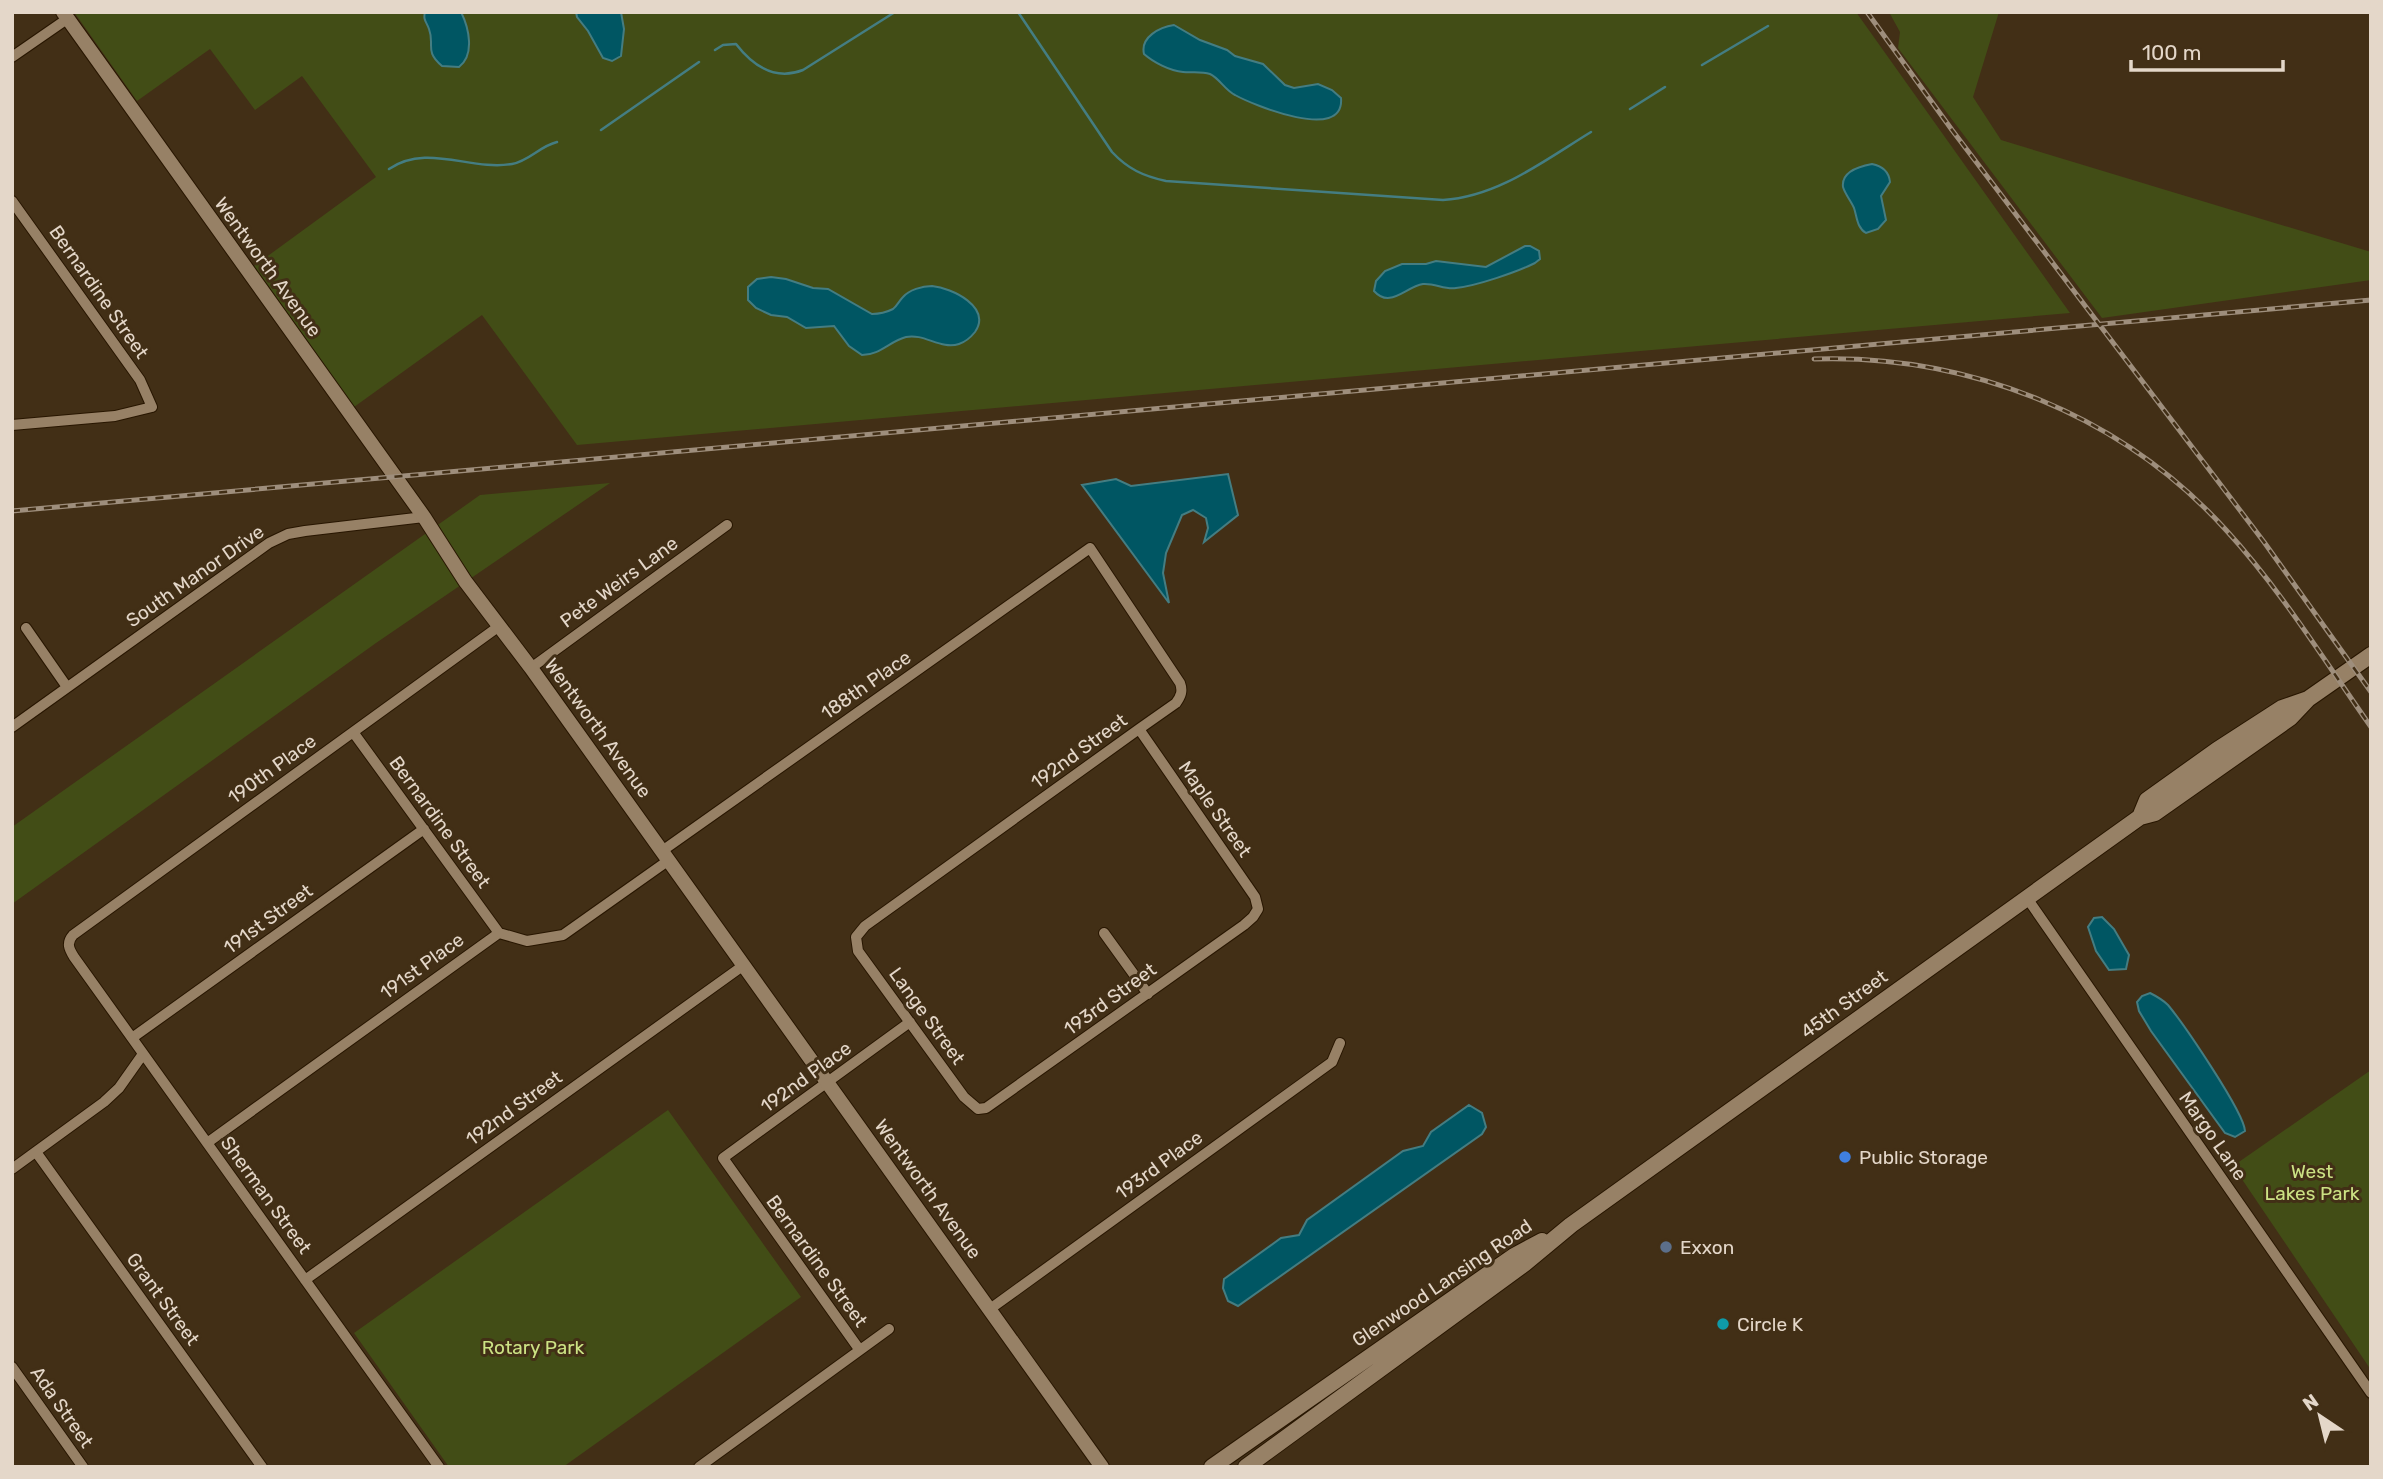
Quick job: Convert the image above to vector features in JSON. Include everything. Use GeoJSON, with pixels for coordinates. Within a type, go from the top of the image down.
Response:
{"type":"FeatureCollection","features":[{"type":"Feature","properties":{"kind":"main road","name":"45th Street"},"geometry":{"type":"LineString","coordinates":[[1572,1225],[2140,817],[2155,813],[2290,718],[2308,699],[2371,655]]}},
{"type":"Feature","properties":{"kind":"main road","name":"Glenwood Lansing Road"},"geometry":{"type":"LineString","coordinates":[[1212,1467],[1514,1256],[1572,1225]]}},
{"type":"Feature","properties":{"kind":"main road","name":"Glenwood Lansing Road"},"geometry":{"type":"LineString","coordinates":[[1246,1467],[1524,1264],[1572,1225]]}},
{"type":"Feature","properties":{"kind":"street"},"geometry":{"type":"LineString","coordinates":[[12,57],[65,15]]}},
{"type":"Feature","properties":{"kind":"street","name":"Wentworth Avenue"},"geometry":{"type":"LineString","coordinates":[[65,15],[424,517],[498,628],[531,668],[1102,1467]]}},
{"type":"Feature","properties":{"kind":"street","name":"Bernardine Street"},"geometry":{"type":"LineString","coordinates":[[12,201],[140,380],[152,407],[115,416],[12,425]]}},
{"type":"Feature","properties":{"kind":"street","name":"South Manor Drive"},"geometry":{"type":"LineString","coordinates":[[12,727],[269,543],[288,534],[305,531],[424,517]]}},
{"type":"Feature","properties":{"kind":"street","name":"Pete Weirs Lane"},"geometry":{"type":"LineString","coordinates":[[531,668],[727,525]]}},
{"type":"Feature","properties":{"kind":"street","name":"192nd Street"},"geometry":{"type":"LineString","coordinates":[[856,937],[865,926],[1176,703],[1182,688],[1090,548]]}},
{"type":"Feature","properties":{"kind":"street","name":"188th Place"},"geometry":{"type":"LineString","coordinates":[[666,856],[1090,548]]}},
{"type":"Feature","properties":{"kind":"street"},"geometry":{"type":"LineString","coordinates":[[26,628],[67,687]]}},
{"type":"Feature","properties":{"kind":"street","name":"190th Place"},"geometry":{"type":"LineString","coordinates":[[69,942],[77,932],[498,628]]}},
{"type":"Feature","properties":{"kind":"street","name":"Maple Street"},"geometry":{"type":"LineString","coordinates":[[1139,729],[1255,897],[1258,909]]}},
{"type":"Feature","properties":{"kind":"street","name":"Bernardine Street"},"geometry":{"type":"LineString","coordinates":[[354,732],[499,933]]}},
{"type":"Feature","properties":{"kind":"street","name":"191st Street"},"geometry":{"type":"LineString","coordinates":[[132,1038],[424,829]]}},
{"type":"Feature","properties":{"kind":"street"},"geometry":{"type":"LineString","coordinates":[[499,933],[527,941],[563,935],[666,856]]}},
{"type":"Feature","properties":{"kind":"street","name":"Margo Lane"},"geometry":{"type":"LineString","coordinates":[[2027,898],[2371,1393]]}},
{"type":"Feature","properties":{"kind":"street","name":"193rd Street"},"geometry":{"type":"LineString","coordinates":[[978,1109],[995,1103],[1244,925],[1258,909]]}},
{"type":"Feature","properties":{"kind":"street","name":"191st Place"},"geometry":{"type":"LineString","coordinates":[[207,1143],[499,933]]}},
{"type":"Feature","properties":{"kind":"street"},"geometry":{"type":"LineString","coordinates":[[1104,933],[1148,993]]}},
{"type":"Feature","properties":{"kind":"street","name":"Lange Street"},"geometry":{"type":"LineString","coordinates":[[856,937],[858,951],[964,1097],[978,1109]]}},
{"type":"Feature","properties":{"kind":"street","name":"Sherman Street"},"geometry":{"type":"LineString","coordinates":[[69,942],[69,949],[74,957],[439,1467]]}},
{"type":"Feature","properties":{"kind":"street","name":"192nd Street"},"geometry":{"type":"LineString","coordinates":[[305,1280],[744,965]]}},
{"type":"Feature","properties":{"kind":"street","name":"192nd Place"},"geometry":{"type":"LineString","coordinates":[[723,1158],[910,1022]]}},
{"type":"Feature","properties":{"kind":"street","name":"193rd Place"},"geometry":{"type":"LineString","coordinates":[[989,1309],[1332,1062],[1340,1043]]}},
{"type":"Feature","properties":{"kind":"street"},"geometry":{"type":"LineString","coordinates":[[12,1169],[104,1102],[119,1088],[143,1054]]}},
{"type":"Feature","properties":{"kind":"street","name":"Grant Street"},"geometry":{"type":"LineString","coordinates":[[36,1152],[262,1467]]}},
{"type":"Feature","properties":{"kind":"street","name":"Bernardine Street"},"geometry":{"type":"LineString","coordinates":[[723,1158],[859,1349]]}},
{"type":"Feature","properties":{"kind":"street"},"geometry":{"type":"LineString","coordinates":[[699,1467],[889,1329]]}},
{"type":"Feature","properties":{"kind":"street","name":"Ada Street"},"geometry":{"type":"LineString","coordinates":[[12,1367],[83,1467]]}},
{"type":"Feature","properties":{"kind":"green space"},"geometry":{"type":"Polygon","coordinates":[[[74,12],[1856,12],[2070,313],[577,445],[482,315],[354,407],[254,266],[376,177],[302,76],[255,110],[210,49],[137,101],[74,12]]]}},
{"type":"Feature","properties":{"kind":"green space"},"geometry":{"type":"Polygon","coordinates":[[[1889,12],[1999,12],[1973,97],[2001,140],[2371,252],[2371,280],[2102,318],[1898,48],[1900,32],[1889,12]]]}},
{"type":"Feature","properties":{"kind":"green space"},"geometry":{"type":"Polygon","coordinates":[[[610,483],[376,643],[12,904],[12,827],[480,495],[610,483]]]}},
{"type":"Feature","properties":{"kind":"green space","name":"West Lakes Park"},"geometry":{"type":"Polygon","coordinates":[[[2371,1070],[2371,1370],[2233,1166],[2371,1070]]]}},
{"type":"Feature","properties":{"kind":"green space","name":"Rotary Park"},"geometry":{"type":"Polygon","coordinates":[[[668,1110],[801,1297],[563,1467],[449,1467],[354,1333],[668,1110]]]}},
{"type":"Feature","properties":{"kind":"water"},"geometry":{"type":"Polygon","coordinates":[[[425,12],[461,12],[468,33],[469,49],[459,67],[442,66],[433,56],[425,12]]]}},
{"type":"Feature","properties":{"kind":"water"},"geometry":{"type":"Polygon","coordinates":[[[576,12],[621,12],[624,29],[621,56],[612,61],[603,58],[576,12]]]}},
{"type":"Feature","properties":{"kind":"water"},"geometry":{"type":"Polygon","coordinates":[[[1174,25],[1235,56],[1263,64],[1285,85],[1294,88],[1318,84],[1332,90],[1341,98],[1338,111],[1329,118],[1314,119],[1278,112],[1235,95],[1210,74],[1173,70],[1144,54],[1145,43],[1152,34],[1174,25]]]}},
{"type":"Feature","properties":{"kind":"water"},"geometry":{"type":"Polygon","coordinates":[[[1872,164],[1884,170],[1890,182],[1881,196],[1886,220],[1878,229],[1866,233],[1859,225],[1843,182],[1848,173],[1872,164]]]}},
{"type":"Feature","properties":{"kind":"water"},"geometry":{"type":"Polygon","coordinates":[[[1525,246],[1539,251],[1540,259],[1527,267],[1485,282],[1452,288],[1423,284],[1386,298],[1374,291],[1376,281],[1385,271],[1402,264],[1426,264],[1436,261],[1486,267],[1525,246]]]}},
{"type":"Feature","properties":{"kind":"water"},"geometry":{"type":"Polygon","coordinates":[[[771,277],[813,288],[828,289],[872,314],[893,309],[916,289],[932,286],[967,300],[974,307],[979,323],[975,332],[959,344],[946,345],[913,336],[874,353],[862,355],[849,346],[834,326],[806,328],[787,317],[771,315],[756,308],[748,300],[748,287],[757,279],[771,277]]]}},
{"type":"Feature","properties":{"kind":"water"},"geometry":{"type":"Polygon","coordinates":[[[1228,474],[1238,515],[1204,542],[1208,528],[1206,518],[1193,510],[1182,515],[1166,553],[1163,573],[1169,603],[1082,485],[1116,479],[1131,486],[1228,474]]]}},
{"type":"Feature","properties":{"kind":"water"},"geometry":{"type":"Polygon","coordinates":[[[2102,917],[2114,929],[2129,955],[2126,969],[2109,970],[2096,951],[2088,927],[2094,918],[2102,917]]]}},
{"type":"Feature","properties":{"kind":"water"},"geometry":{"type":"Polygon","coordinates":[[[2150,993],[2168,1005],[2186,1030],[2235,1106],[2245,1131],[2235,1137],[2225,1133],[2151,1031],[2139,1011],[2137,1002],[2150,993]]]}},
{"type":"Feature","properties":{"kind":"water"},"geometry":{"type":"Polygon","coordinates":[[[1469,1105],[1482,1113],[1486,1127],[1482,1134],[1238,1306],[1228,1301],[1223,1288],[1224,1279],[1281,1238],[1299,1235],[1307,1220],[1403,1151],[1423,1146],[1431,1132],[1469,1105]]]}},
{"type":"Feature","properties":{"kind":"waterway"},"geometry":{"type":"LineString","coordinates":[[715,50],[723,45],[736,44],[757,65],[774,72],[793,73],[803,70],[895,12]]}},
{"type":"Feature","properties":{"kind":"waterway"},"geometry":{"type":"LineString","coordinates":[[1018,12],[1112,152],[1136,171],[1166,181],[1443,200],[1483,192],[1502,185],[1591,132]]}},
{"type":"Feature","properties":{"kind":"waterway"},"geometry":{"type":"LineString","coordinates":[[1702,65],[1768,26]]}},
{"type":"Feature","properties":{"kind":"waterway"},"geometry":{"type":"LineString","coordinates":[[601,130],[699,62]]}},
{"type":"Feature","properties":{"kind":"waterway"},"geometry":{"type":"LineString","coordinates":[[1630,109],[1665,87]]}},
{"type":"Feature","properties":{"kind":"waterway"},"geometry":{"type":"LineString","coordinates":[[389,169],[418,158],[512,164],[557,142]]}},
{"type":"Feature","properties":{"kind":"railway"},"geometry":{"type":"LineString","coordinates":[[1867,12],[1952,130],[2264,542],[2371,692]]}},
{"type":"Feature","properties":{"kind":"railway"},"geometry":{"type":"LineString","coordinates":[[12,511],[2371,300]]}},
{"type":"Feature","properties":{"kind":"railway"},"geometry":{"type":"LineString","coordinates":[[1814,359],[1872,360],[1929,367],[1985,381],[2039,400],[2091,424],[2140,454],[2185,489],[2246,553],[2302,626],[2371,727]]}},
{"type":"Feature","properties":{"kind":"place","name":"Public Storage"},"geometry":{"type":"Point","coordinates":[1845,1157]}},
{"type":"Feature","properties":{"kind":"place","name":"Exxon"},"geometry":{"type":"Point","coordinates":[1666,1247]}},
{"type":"Feature","properties":{"kind":"place","name":"Circle K"},"geometry":{"type":"Point","coordinates":[1723,1324]}}]}
